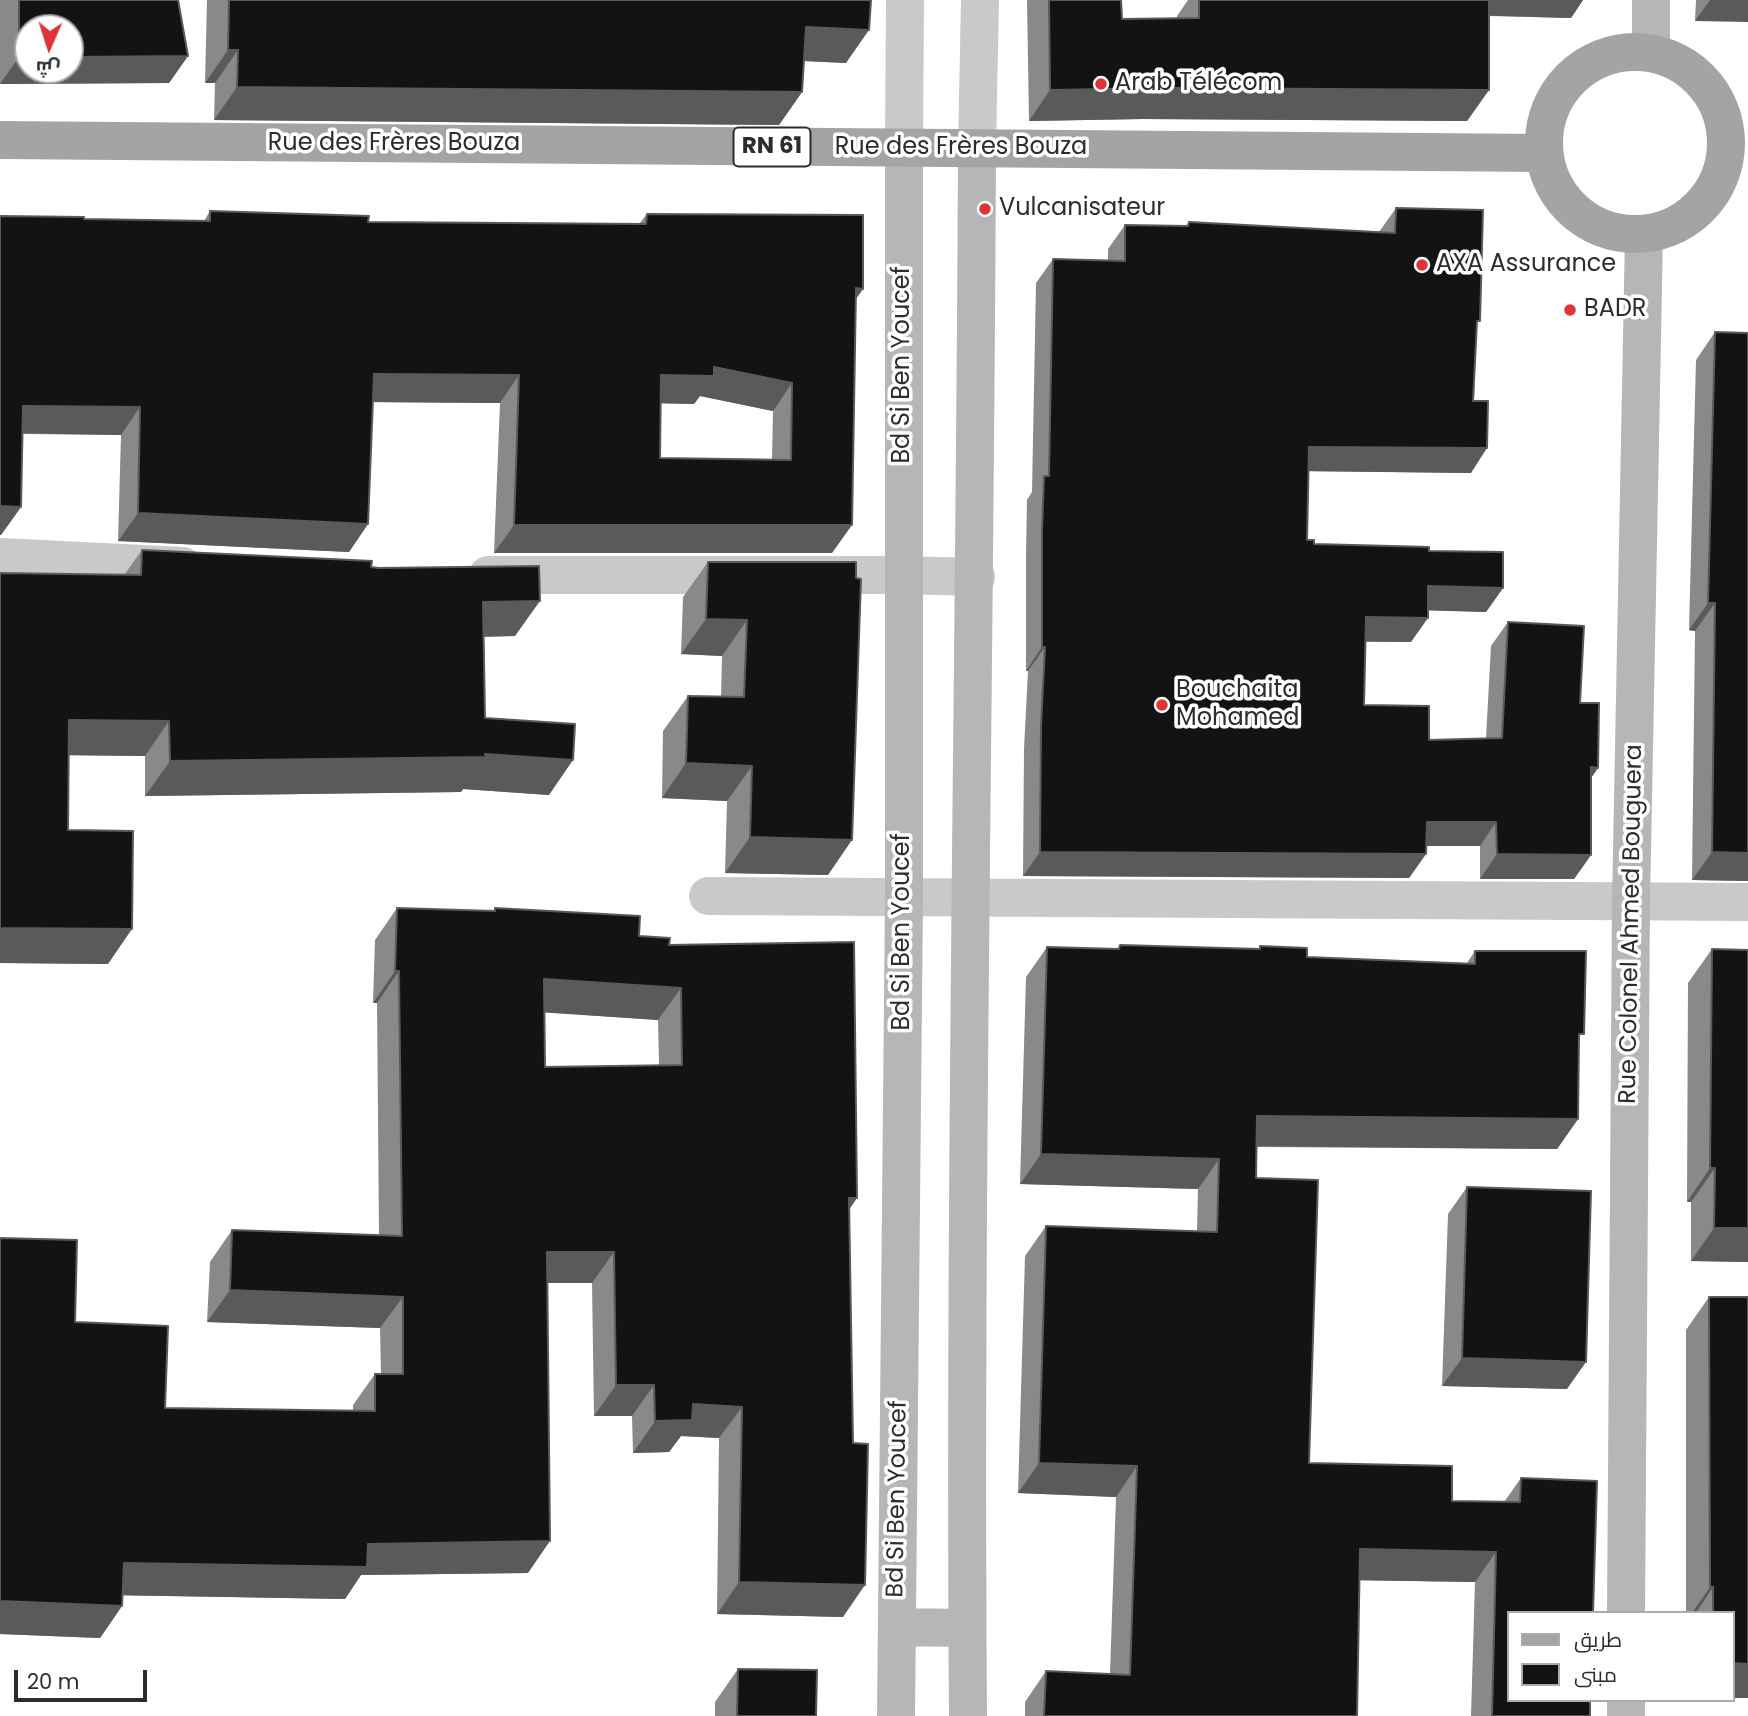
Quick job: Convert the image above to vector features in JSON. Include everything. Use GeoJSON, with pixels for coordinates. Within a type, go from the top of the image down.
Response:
{"type":"FeatureCollection","features":[{"type":"Feature","properties":{"kind":"main road"},"geometry":{"type":"LineString","coordinates":[[1651,52],[1678,61],[1701,77],[1717,100],[1737,155],[1700,209],[1674,227],[1644,235],[1616,233],[1589,222],[1567,205],[1551,180],[1543,153],[1546,120],[1560,89],[1585,65],[1617,53],[1651,52]]}},
{"type":"Feature","properties":{"kind":"main road","name":"Rue des Frères Bouza"},"geometry":{"type":"LineString","coordinates":[[0,140],[1543,153]]}},
{"type":"Feature","properties":{"kind":"street"},"geometry":{"type":"LineString","coordinates":[[904,148],[905,0]]}},
{"type":"Feature","properties":{"kind":"street"},"geometry":{"type":"LineString","coordinates":[[968,1716],[969,897],[976,578],[980,0]]}},
{"type":"Feature","properties":{"kind":"street"},"geometry":{"type":"LineString","coordinates":[[1651,0],[1651,52]]}},
{"type":"Feature","properties":{"kind":"street","name":"Bd Si Ben Youcef"},"geometry":{"type":"LineString","coordinates":[[896,1716],[904,898],[904,148]]}},
{"type":"Feature","properties":{"kind":"street","name":"Rue Colonel Ahmed Bouguera"},"geometry":{"type":"LineString","coordinates":[[1626,1611],[1631,902],[1644,235]]}},
{"type":"Feature","properties":{"kind":"street"},"geometry":{"type":"LineString","coordinates":[[0,557],[223,568]]}},
{"type":"Feature","properties":{"kind":"street"},"geometry":{"type":"LineString","coordinates":[[460,575],[902,575],[976,578]]}},
{"type":"Feature","properties":{"kind":"street"},"geometry":{"type":"LineString","coordinates":[[708,896],[1748,902]]}},
{"type":"Feature","properties":{"kind":"street"},"geometry":{"type":"LineString","coordinates":[[897,1627],[967,1628]]}},
{"type":"Feature","properties":{"kind":"building"},"geometry":{"type":"Polygon","coordinates":[[[19,0],[178,0],[188,56],[84,57],[84,14],[19,14],[19,0]]]}},
{"type":"Feature","properties":{"kind":"building"},"geometry":{"type":"Polygon","coordinates":[[[229,0],[871,0],[869,30],[806,27],[802,92],[237,87],[238,50],[228,50],[229,0]]]}},
{"type":"Feature","properties":{"kind":"building"},"geometry":{"type":"Polygon","coordinates":[[[1049,0],[1121,0],[1122,19],[1199,18],[1199,0],[1489,0],[1489,90],[1050,90],[1049,0]]]}},
{"type":"Feature","properties":{"kind":"building"},"geometry":{"type":"Polygon","coordinates":[[[1396,208],[1483,210],[1480,321],[1477,321],[1473,401],[1488,401],[1487,448],[1309,447],[1307,540],[1314,540],[1314,544],[1429,547],[1429,551],[1503,552],[1503,588],[1428,586],[1428,618],[1366,617],[1364,705],[1429,706],[1429,740],[1502,738],[1508,622],[1584,626],[1580,703],[1599,703],[1598,768],[1591,767],[1591,855],[1497,854],[1496,822],[1427,822],[1426,854],[1040,852],[1045,647],[1042,647],[1042,531],[1044,476],[1049,476],[1053,259],[1125,261],[1125,225],[1188,226],[1189,222],[1395,233],[1396,208]]]}},
{"type":"Feature","properties":{"kind":"building"},"geometry":{"type":"Polygon","coordinates":[[[210,211],[369,216],[368,222],[646,224],[647,214],[863,215],[863,289],[856,288],[852,525],[514,525],[519,375],[374,374],[368,524],[138,513],[140,407],[23,406],[21,507],[0,506],[0,216],[210,221],[210,211]],[[714,367],[714,376],[661,375],[660,458],[791,460],[792,383],[714,367]]]}},
{"type":"Feature","properties":{"kind":"building"},"geometry":{"type":"Polygon","coordinates":[[[1715,332],[1748,333],[1748,853],[1712,852],[1715,603],[1708,603],[1715,332]]]}},
{"type":"Feature","properties":{"kind":"building"},"geometry":{"type":"Polygon","coordinates":[[[142,550],[372,561],[371,567],[379,568],[539,566],[540,601],[483,602],[485,718],[575,724],[573,760],[485,754],[486,757],[170,761],[169,721],[69,720],[68,830],[133,831],[132,929],[0,928],[0,573],[141,575],[142,550]]]}},
{"type":"Feature","properties":{"kind":"building"},"geometry":{"type":"Polygon","coordinates":[[[708,562],[856,562],[856,578],[861,579],[852,840],[750,837],[752,766],[686,763],[688,696],[744,697],[747,620],[706,619],[708,562]]]}},
{"type":"Feature","properties":{"kind":"building"},"geometry":{"type":"Polygon","coordinates":[[[397,908],[495,911],[495,908],[640,916],[639,936],[670,938],[669,945],[854,942],[857,1198],[849,1198],[853,1443],[868,1444],[865,1585],[739,1582],[742,1407],[693,1404],[692,1420],[655,1421],[654,1385],[616,1385],[614,1252],[547,1252],[550,1541],[368,1544],[367,1567],[124,1563],[122,1606],[0,1601],[0,1238],[77,1240],[75,1322],[168,1326],[165,1408],[375,1411],[375,1374],[403,1374],[403,1297],[230,1290],[232,1230],[402,1236],[399,971],[395,971],[397,908]],[[544,979],[545,1067],[682,1065],[681,988],[544,979]]]}},
{"type":"Feature","properties":{"kind":"building"},"geometry":{"type":"Polygon","coordinates":[[[1120,945],[1260,949],[1260,946],[1307,948],[1307,957],[1475,964],[1475,951],[1586,951],[1584,1034],[1579,1034],[1578,1119],[1257,1116],[1256,1178],[1318,1180],[1309,1463],[1452,1466],[1452,1501],[1520,1502],[1521,1478],[1597,1481],[1593,1611],[1506,1611],[1506,1702],[1590,1702],[1590,1716],[1492,1716],[1496,1552],[1360,1549],[1357,1716],[1044,1716],[1046,1671],[1130,1675],[1137,1466],[1039,1463],[1046,1226],[1217,1232],[1219,1159],[1041,1154],[1047,947],[1119,949],[1120,945]]]}},
{"type":"Feature","properties":{"kind":"building"},"geometry":{"type":"Polygon","coordinates":[[[1712,949],[1748,950],[1748,1228],[1714,1228],[1715,1168],[1710,1168],[1712,949]]]}},
{"type":"Feature","properties":{"kind":"building"},"geometry":{"type":"Polygon","coordinates":[[[1467,1187],[1591,1191],[1586,1362],[1462,1358],[1467,1187]]]}},
{"type":"Feature","properties":{"kind":"building"},"geometry":{"type":"Polygon","coordinates":[[[1709,1297],[1748,1297],[1748,1664],[1734,1663],[1734,1611],[1713,1611],[1713,1587],[1710,1587],[1709,1297]]]}},
{"type":"Feature","properties":{"kind":"building"},"geometry":{"type":"Polygon","coordinates":[[[738,1669],[817,1670],[816,1716],[737,1716],[738,1669]]]}},
{"type":"Feature","properties":{"kind":"place","name":"Arab Télécom"},"geometry":{"type":"Point","coordinates":[1101,84]}},
{"type":"Feature","properties":{"kind":"place","name":"Vulcanisateur"},"geometry":{"type":"Point","coordinates":[985,209]}},
{"type":"Feature","properties":{"kind":"place","name":"AXA Assurance"},"geometry":{"type":"Point","coordinates":[1422,265]}},
{"type":"Feature","properties":{"kind":"place","name":"BADR"},"geometry":{"type":"Point","coordinates":[1570,310]}},
{"type":"Feature","properties":{"kind":"place","name":"Bouchaita Mohamed"},"geometry":{"type":"Point","coordinates":[1162,705]}}]}
